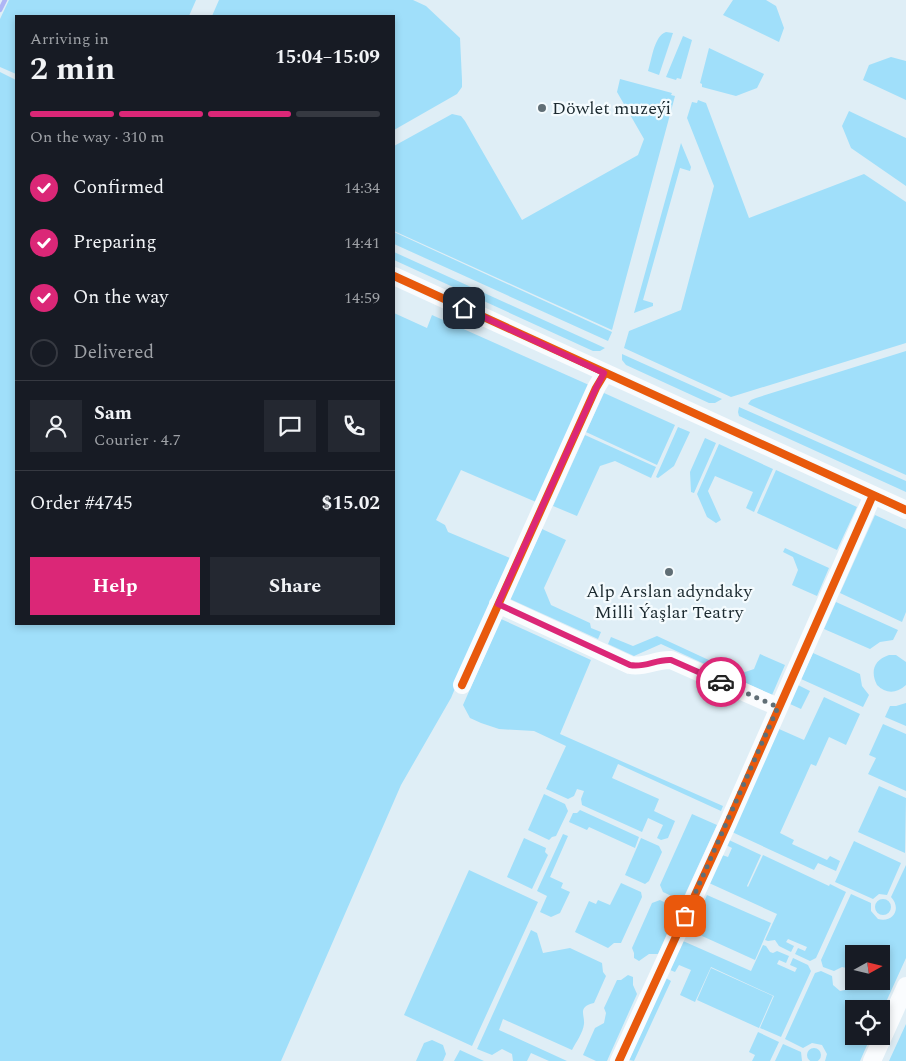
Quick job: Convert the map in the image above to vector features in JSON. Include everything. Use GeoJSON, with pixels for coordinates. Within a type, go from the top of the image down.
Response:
{"type":"FeatureCollection","features":[{"type":"Feature","properties":{"kind":"street"},"geometry":{"type":"LineString","coordinates":[[395,276],[906,510]]}},
{"type":"Feature","properties":{"kind":"street"},"geometry":{"type":"LineString","coordinates":[[462,685],[604,373]]}},
{"type":"Feature","properties":{"kind":"street"},"geometry":{"type":"LineString","coordinates":[[619,1061],[728,823],[873,495]]}},
{"type":"Feature","properties":{"kind":"street"},"geometry":{"type":"LineString","coordinates":[[498,604],[630,665],[639,667],[662,659],[671,660],[778,707]]}},
{"type":"Feature","properties":{"kind":"street"},"geometry":{"type":"LineString","coordinates":[[872,1061],[906,986]]}},
{"type":"Feature","properties":{"kind":"shaded area"},"geometry":{"type":"Polygon","coordinates":[[[9,0],[196,0],[189,15],[15,15],[15,74],[0,67],[0,19],[9,0]]]}},
{"type":"Feature","properties":{"kind":"shaded area"},"geometry":{"type":"Polygon","coordinates":[[[219,0],[413,0],[426,6],[460,38],[462,87],[457,94],[395,129],[395,15],[212,15],[219,0]]]}},
{"type":"Feature","properties":{"kind":"shaded area"},"geometry":{"type":"Polygon","coordinates":[[[733,0],[766,0],[776,6],[784,28],[779,42],[723,15],[733,0]]]}},
{"type":"Feature","properties":{"kind":"shaded area"},"geometry":{"type":"Polygon","coordinates":[[[666,32],[673,33],[659,75],[648,71],[656,43],[662,34],[666,32]]]}},
{"type":"Feature","properties":{"kind":"shaded area"},"geometry":{"type":"Polygon","coordinates":[[[683,36],[692,40],[681,79],[677,78],[676,80],[666,77],[683,36]]]}},
{"type":"Feature","properties":{"kind":"shaded area"},"geometry":{"type":"Polygon","coordinates":[[[709,48],[764,74],[757,88],[736,96],[702,87],[700,83],[709,48]]]}},
{"type":"Feature","properties":{"kind":"shaded area"},"geometry":{"type":"Polygon","coordinates":[[[891,57],[906,61],[906,100],[863,80],[869,65],[891,57]]]}},
{"type":"Feature","properties":{"kind":"shaded area"},"geometry":{"type":"Polygon","coordinates":[[[0,72],[15,80],[15,625],[395,625],[395,313],[427,328],[432,315],[589,385],[536,502],[461,470],[436,520],[445,525],[448,532],[510,558],[451,698],[401,785],[281,1061],[0,1061],[0,72]]]}},
{"type":"Feature","properties":{"kind":"shaded area"},"geometry":{"type":"Polygon","coordinates":[[[620,79],[672,93],[671,95],[675,96],[612,330],[395,231],[395,145],[452,114],[461,116],[522,220],[638,155],[644,139],[617,92],[620,79]]]}},
{"type":"Feature","properties":{"kind":"shaded area"},"geometry":{"type":"Polygon","coordinates":[[[698,100],[706,103],[749,218],[864,174],[906,202],[906,343],[731,397],[624,348],[629,331],[681,310],[714,186],[687,118],[692,102],[697,103],[698,100]]]}},
{"type":"Feature","properties":{"kind":"shaded area"},"geometry":{"type":"Polygon","coordinates":[[[849,111],[906,138],[906,186],[851,148],[842,126],[849,111]]]}},
{"type":"Feature","properties":{"kind":"shaded area"},"geometry":{"type":"Polygon","coordinates":[[[681,143],[691,167],[690,171],[680,168],[643,300],[653,303],[653,306],[634,313],[681,143]]]}},
{"type":"Feature","properties":{"kind":"shaded area"},"geometry":{"type":"Polygon","coordinates":[[[395,232],[612,332],[608,341],[395,244],[395,232]]]}},
{"type":"Feature","properties":{"kind":"shaded area"},"geometry":{"type":"Polygon","coordinates":[[[395,252],[605,348],[600,351],[593,351],[395,260],[395,252]]]}},
{"type":"Feature","properties":{"kind":"shaded area"},"geometry":{"type":"Polygon","coordinates":[[[906,351],[906,475],[748,404],[756,398],[906,351]]]}},
{"type":"Feature","properties":{"kind":"shaded area"},"geometry":{"type":"Polygon","coordinates":[[[622,354],[722,399],[715,403],[709,403],[626,365],[622,360],[622,354]]]}},
{"type":"Feature","properties":{"kind":"shaded area"},"geometry":{"type":"Polygon","coordinates":[[[604,393],[675,425],[657,465],[586,432],[604,393]]]}},
{"type":"Feature","properties":{"kind":"shaded area"},"geometry":{"type":"Polygon","coordinates":[[[739,407],[906,481],[906,492],[739,416],[739,407]]]}},
{"type":"Feature","properties":{"kind":"shaded area"},"geometry":{"type":"Polygon","coordinates":[[[678,427],[690,432],[674,466],[658,478],[656,477],[678,427]]]}},
{"type":"Feature","properties":{"kind":"shaded area"},"geometry":{"type":"Polygon","coordinates":[[[585,435],[656,467],[651,478],[615,461],[600,466],[577,516],[553,506],[585,435]]]}},
{"type":"Feature","properties":{"kind":"shaded area"},"geometry":{"type":"Polygon","coordinates":[[[705,438],[716,443],[694,493],[691,492],[690,472],[705,438]]]}},
{"type":"Feature","properties":{"kind":"shaded area"},"geometry":{"type":"Polygon","coordinates":[[[719,444],[773,469],[754,512],[746,508],[753,492],[715,476],[708,491],[721,520],[716,523],[707,517],[697,494],[719,444]]]}},
{"type":"Feature","properties":{"kind":"shaded area"},"geometry":{"type":"Polygon","coordinates":[[[776,470],[857,507],[837,550],[757,513],[776,470]]]}},
{"type":"Feature","properties":{"kind":"shaded area"},"geometry":{"type":"Polygon","coordinates":[[[875,515],[906,529],[906,612],[902,622],[840,593],[875,515]]]}},
{"type":"Feature","properties":{"kind":"shaded area"},"geometry":{"type":"Polygon","coordinates":[[[542,529],[566,540],[544,588],[551,605],[590,623],[591,628],[601,632],[598,639],[510,599],[542,529]]]}},
{"type":"Feature","properties":{"kind":"shaded area"},"geometry":{"type":"Polygon","coordinates":[[[785,548],[829,568],[817,596],[792,585],[798,570],[793,557],[783,552],[785,548]]]}},
{"type":"Feature","properties":{"kind":"shaded area"},"geometry":{"type":"Polygon","coordinates":[[[836,602],[898,630],[893,640],[880,642],[870,649],[824,629],[836,602]]]}},
{"type":"Feature","properties":{"kind":"shaded area"},"geometry":{"type":"Polygon","coordinates":[[[501,619],[591,660],[560,734],[723,806],[721,811],[618,764],[612,778],[659,799],[654,811],[675,821],[668,838],[661,840],[657,838],[663,825],[648,818],[642,832],[582,805],[581,799],[584,791],[577,789],[574,796],[568,799],[546,789],[566,746],[534,731],[499,729],[481,723],[470,718],[463,705],[501,619]]]}},
{"type":"Feature","properties":{"kind":"shaded area"},"geometry":{"type":"Polygon","coordinates":[[[657,636],[739,674],[754,669],[760,654],[785,665],[772,695],[661,644],[634,656],[608,644],[611,637],[633,646],[657,636]]]}},
{"type":"Feature","properties":{"kind":"shaded area"},"geometry":{"type":"Polygon","coordinates":[[[813,653],[860,674],[862,686],[869,695],[863,707],[801,679],[813,653]]]}},
{"type":"Feature","properties":{"kind":"shaded area"},"geometry":{"type":"Polygon","coordinates":[[[889,655],[896,655],[906,662],[906,685],[899,690],[891,692],[877,685],[874,675],[877,663],[889,655]]]}},
{"type":"Feature","properties":{"kind":"shaded area"},"geometry":{"type":"Polygon","coordinates":[[[798,685],[810,691],[801,709],[790,704],[798,685]]]}},
{"type":"Feature","properties":{"kind":"shaded area"},"geometry":{"type":"Polygon","coordinates":[[[824,697],[860,714],[846,745],[829,737],[816,766],[811,764],[780,833],[794,840],[792,844],[827,860],[830,856],[840,861],[836,871],[818,863],[814,870],[732,832],[779,729],[804,740],[824,697]]]}},
{"type":"Feature","properties":{"kind":"shaded area"},"geometry":{"type":"Polygon","coordinates":[[[906,703],[906,726],[885,717],[890,706],[906,703]]]}},
{"type":"Feature","properties":{"kind":"shaded area"},"geometry":{"type":"Polygon","coordinates":[[[883,724],[906,734],[906,791],[868,774],[876,758],[869,755],[883,724]]]}},
{"type":"Feature","properties":{"kind":"shaded area"},"geometry":{"type":"Polygon","coordinates":[[[879,786],[906,798],[905,853],[858,832],[879,786]]]}},
{"type":"Feature","properties":{"kind":"shaded area"},"geometry":{"type":"Polygon","coordinates":[[[544,794],[565,804],[568,811],[556,836],[549,840],[528,830],[544,794]]]}},
{"type":"Feature","properties":{"kind":"shaded area"},"geometry":{"type":"Polygon","coordinates":[[[580,810],[639,837],[635,848],[589,827],[587,830],[569,822],[573,813],[577,813],[580,810]]]}},
{"type":"Feature","properties":{"kind":"shaded area"},"geometry":{"type":"Polygon","coordinates":[[[692,814],[717,825],[682,901],[663,892],[660,885],[692,814]]]}},
{"type":"Feature","properties":{"kind":"shaded area"},"geometry":{"type":"Polygon","coordinates":[[[563,834],[568,836],[550,877],[563,883],[561,888],[570,892],[560,913],[551,917],[540,912],[547,896],[537,891],[563,834]]]}},
{"type":"Feature","properties":{"kind":"shaded area"},"geometry":{"type":"Polygon","coordinates":[[[524,838],[546,848],[545,852],[548,855],[532,889],[507,877],[524,838]]]}},
{"type":"Feature","properties":{"kind":"shaded area"},"geometry":{"type":"Polygon","coordinates":[[[641,838],[659,846],[662,852],[649,881],[645,884],[625,875],[641,838]]]}},
{"type":"Feature","properties":{"kind":"shaded area"},"geometry":{"type":"Polygon","coordinates":[[[729,840],[761,855],[748,887],[763,855],[846,892],[816,958],[810,961],[795,954],[798,948],[805,951],[807,947],[788,939],[786,942],[794,946],[791,952],[779,946],[775,940],[765,940],[777,914],[709,883],[722,855],[728,857],[732,848],[726,845],[729,840]]]}},
{"type":"Feature","properties":{"kind":"shaded area"},"geometry":{"type":"Polygon","coordinates":[[[854,841],[901,863],[887,895],[879,894],[873,899],[835,882],[854,841]]]}},
{"type":"Feature","properties":{"kind":"shaded area"},"geometry":{"type":"Polygon","coordinates":[[[906,865],[906,958],[887,1000],[845,1000],[845,1045],[867,1045],[860,1061],[825,1061],[827,1054],[822,1045],[812,1043],[803,1048],[785,1039],[815,973],[821,971],[832,976],[833,985],[840,991],[890,990],[890,945],[845,945],[845,968],[842,967],[834,971],[823,967],[821,960],[851,894],[871,903],[871,911],[878,919],[883,920],[892,917],[896,910],[891,897],[906,865]]]}},
{"type":"Feature","properties":{"kind":"shaded area"},"geometry":{"type":"Polygon","coordinates":[[[469,870],[538,902],[472,1046],[404,1015],[469,870]]]}},
{"type":"Feature","properties":{"kind":"shaded area"},"geometry":{"type":"Polygon","coordinates":[[[621,883],[641,892],[642,897],[621,943],[614,943],[608,948],[575,932],[589,901],[596,904],[598,900],[610,905],[621,883]]]}},
{"type":"Feature","properties":{"kind":"shaded area"},"geometry":{"type":"Polygon","coordinates":[[[707,895],[771,923],[755,960],[691,931],[707,895]]]}},
{"type":"Feature","properties":{"kind":"shaded area"},"geometry":{"type":"Polygon","coordinates":[[[883,899],[889,901],[891,907],[889,913],[883,915],[877,913],[875,907],[877,901],[883,899]]]}},
{"type":"Feature","properties":{"kind":"shaded area"},"geometry":{"type":"Polygon","coordinates":[[[660,900],[678,909],[658,954],[649,954],[639,961],[634,958],[632,948],[652,903],[660,900]]]}},
{"type":"Feature","properties":{"kind":"shaded area"},"geometry":{"type":"Polygon","coordinates":[[[531,930],[537,933],[543,953],[570,948],[602,963],[603,972],[606,976],[594,1003],[584,1009],[581,1034],[572,1050],[503,1019],[499,1030],[567,1061],[549,1061],[531,1053],[527,1061],[513,1061],[512,1054],[502,1049],[492,1055],[477,1049],[531,930]]]}},
{"type":"Feature","properties":{"kind":"shaded area"},"geometry":{"type":"Polygon","coordinates":[[[683,941],[751,971],[763,945],[770,952],[777,951],[789,956],[786,963],[779,960],[777,964],[795,972],[797,968],[790,965],[793,958],[808,965],[811,971],[781,1037],[760,1028],[774,996],[711,967],[695,1002],[680,995],[691,970],[679,965],[675,972],[670,970],[683,941]]]}},
{"type":"Feature","properties":{"kind":"shaded area"},"geometry":{"type":"Polygon","coordinates":[[[711,968],[773,996],[759,1028],[697,1000],[711,968]]]}},
{"type":"Feature","properties":{"kind":"shaded area"},"geometry":{"type":"Polygon","coordinates":[[[628,975],[633,977],[633,985],[637,994],[607,1061],[596,1061],[583,1055],[595,1028],[604,1023],[606,1013],[604,1008],[617,980],[621,980],[628,975]]]}},
{"type":"Feature","properties":{"kind":"shaded area"},"geometry":{"type":"Polygon","coordinates":[[[666,978],[671,981],[634,1061],[629,1060],[666,978]]]}},
{"type":"Feature","properties":{"kind":"shaded area"},"geometry":{"type":"Polygon","coordinates":[[[906,1024],[906,1061],[889,1061],[906,1024]]]}},
{"type":"Feature","properties":{"kind":"shaded area"},"geometry":{"type":"Polygon","coordinates":[[[758,1032],[779,1042],[770,1061],[752,1061],[755,1055],[749,1052],[758,1032]]]}},
{"type":"Feature","properties":{"kind":"shaded area"},"geometry":{"type":"Polygon","coordinates":[[[432,1040],[443,1045],[446,1054],[443,1061],[416,1061],[424,1043],[432,1040]]]}},
{"type":"Feature","properties":{"kind":"shaded area"},"geometry":{"type":"Polygon","coordinates":[[[783,1044],[801,1052],[802,1061],[775,1061],[783,1044]]]}},
{"type":"Feature","properties":{"kind":"shaded area"},"geometry":{"type":"Polygon","coordinates":[[[811,1048],[817,1048],[821,1055],[817,1062],[811,1062],[807,1058],[807,1052],[811,1048]]]}},
{"type":"Feature","properties":{"kind":"shaded area"},"geometry":{"type":"Polygon","coordinates":[[[460,1050],[484,1061],[454,1061],[460,1050]]]}},
{"type":"Feature","properties":{"kind":"waterway"},"geometry":{"type":"LineString","coordinates":[[0,10],[5,0]]}},
{"type":"Feature","properties":{"kind":"cycle path"},"geometry":{"type":"LineString","coordinates":[[395,276],[906,510]]}},
{"type":"Feature","properties":{"kind":"cycle path"},"geometry":{"type":"LineString","coordinates":[[462,685],[596,388],[605,373]]}},
{"type":"Feature","properties":{"kind":"cycle path"},"geometry":{"type":"LineString","coordinates":[[619,1061],[728,823],[873,495]]}},
{"type":"Feature","properties":{"kind":"way so far"},"geometry":{"type":"LineString","coordinates":[[685,916],[778,707],[721,682]]}},
{"type":"Feature","properties":{"kind":"place","name":"Döwlet muzeýi"},"geometry":{"type":"Point","coordinates":[542,108]}},
{"type":"Feature","properties":{"kind":"place","name":"Alp Arslan adyndaky Milli Ýaşlar Teatry"},"geometry":{"type":"Point","coordinates":[669,572]}},
{"type":"Feature","properties":{"kind":"route"},"geometry":{"type":"LineString","coordinates":[[464,308],[604,373],[498,604],[630,665],[639,667],[662,659],[671,660],[721,682]]}}]}
